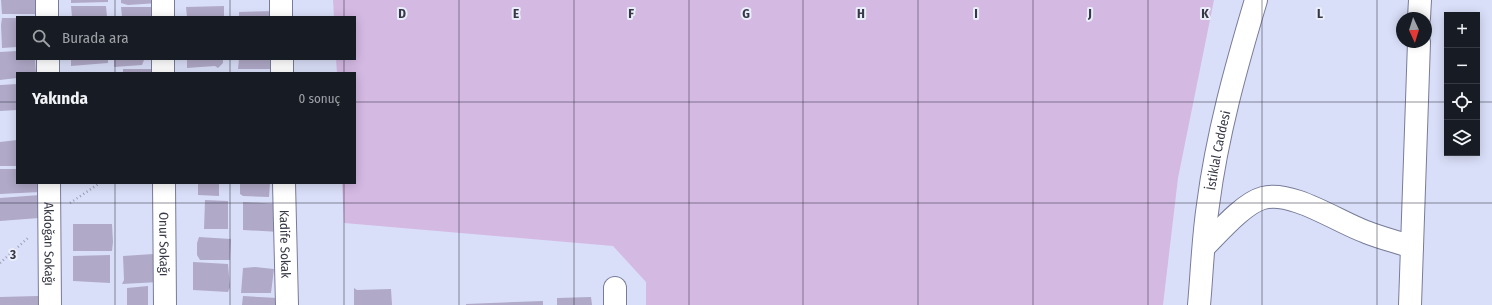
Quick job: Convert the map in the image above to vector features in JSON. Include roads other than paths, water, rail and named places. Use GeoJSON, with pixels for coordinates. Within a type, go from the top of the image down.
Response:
{"type":"FeatureCollection","features":[{"type":"Feature","properties":{"kind":"street"},"geometry":{"type":"LineString","coordinates":[[47,0],[47,16]]}},
{"type":"Feature","properties":{"kind":"street"},"geometry":{"type":"LineString","coordinates":[[163,0],[163,16]]}},
{"type":"Feature","properties":{"kind":"street"},"geometry":{"type":"LineString","coordinates":[[281,0],[281,16]]}},
{"type":"Feature","properties":{"kind":"street","name":"İstiklal Caddesi"},"geometry":{"type":"LineString","coordinates":[[1199,305],[1208,206],[1214,166],[1234,77],[1256,0]]}},
{"type":"Feature","properties":{"kind":"street"},"geometry":{"type":"LineString","coordinates":[[1419,12],[1420,0]]}},
{"type":"Feature","properties":{"kind":"street"},"geometry":{"type":"LineString","coordinates":[[1410,305],[1419,48]]}},
{"type":"Feature","properties":{"kind":"street"},"geometry":{"type":"LineString","coordinates":[[48,60],[48,72]]}},
{"type":"Feature","properties":{"kind":"street"},"geometry":{"type":"LineString","coordinates":[[163,60],[163,72]]}},
{"type":"Feature","properties":{"kind":"street"},"geometry":{"type":"LineString","coordinates":[[282,60],[282,72]]}},
{"type":"Feature","properties":{"kind":"street","name":"Akdoğan Sokağı"},"geometry":{"type":"LineString","coordinates":[[49,184],[50,305]]}},
{"type":"Feature","properties":{"kind":"street","name":"Onur Sokağı"},"geometry":{"type":"LineString","coordinates":[[164,184],[164,305]]}},
{"type":"Feature","properties":{"kind":"street","name":"Kadife Sokak"},"geometry":{"type":"LineString","coordinates":[[284,184],[287,305]]}},
{"type":"Feature","properties":{"kind":"street"},"geometry":{"type":"LineString","coordinates":[[1205,246],[1237,214],[1262,198],[1279,196],[1302,204],[1366,232],[1412,247]]}}]}
